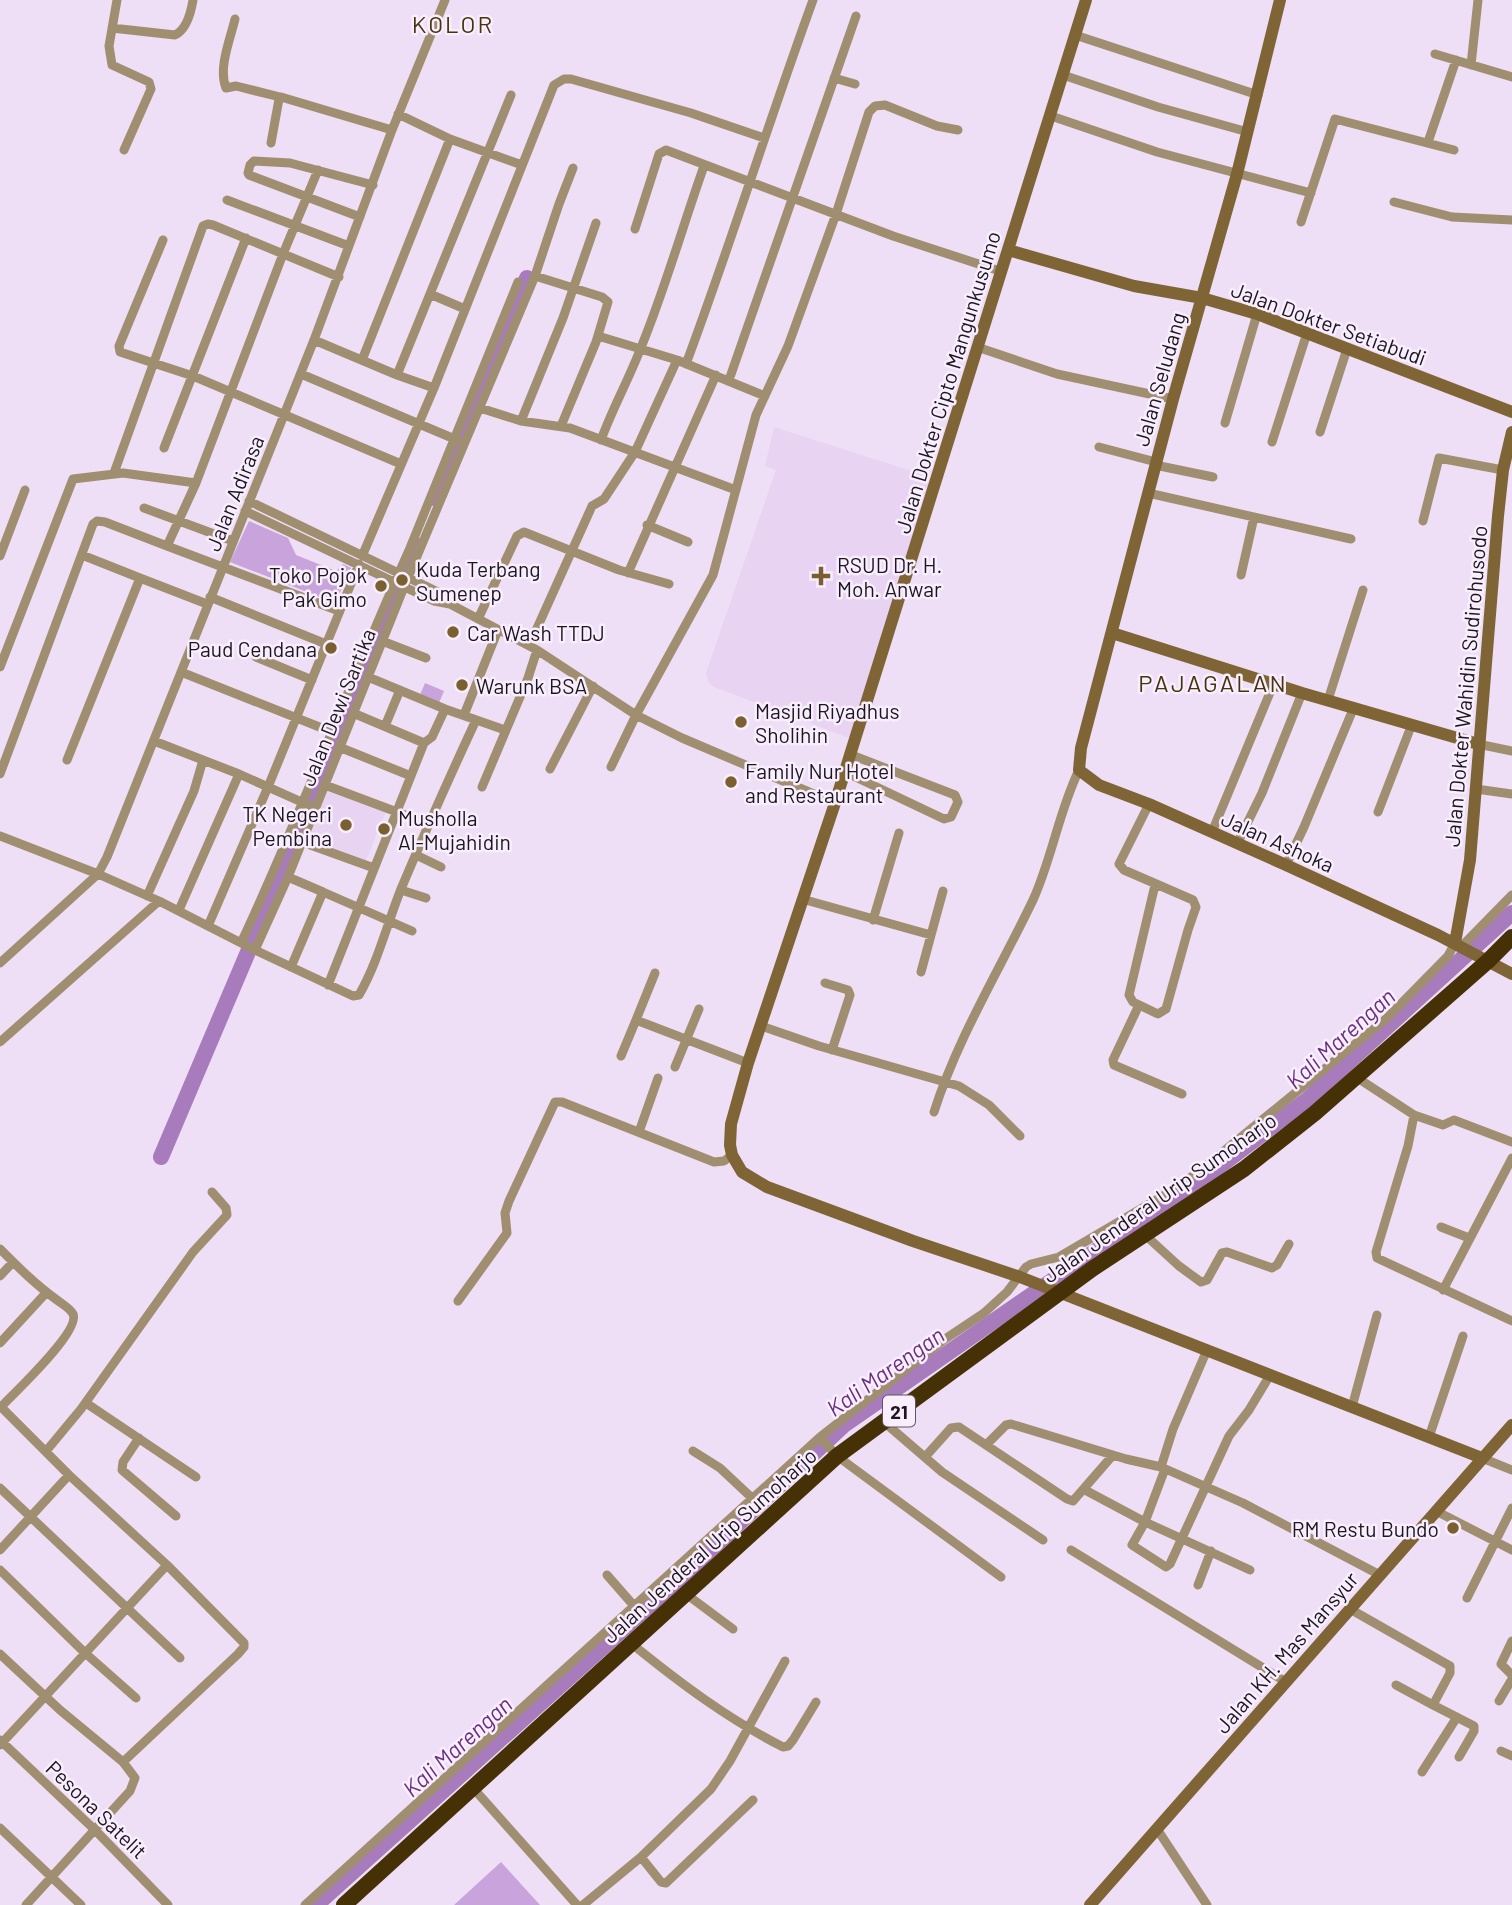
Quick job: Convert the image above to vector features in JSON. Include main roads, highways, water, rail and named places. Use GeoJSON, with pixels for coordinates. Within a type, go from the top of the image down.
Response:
{"type":"FeatureCollection","features":[{"type":"Feature","properties":{"kind":"highway","name":"Jalan Jenderal Urip Sumoharjo"},"geometry":{"type":"LineString","coordinates":[[344,1905],[686,1594],[828,1446],[884,1422],[1053,1290],[1244,1169],[1315,1113],[1483,958],[1512,937]]}},
{"type":"Feature","properties":{"kind":"waterway"},"geometry":{"type":"LineString","coordinates":[[435,498],[527,278]]}},
{"type":"Feature","properties":{"kind":"waterway"},"geometry":{"type":"LineString","coordinates":[[405,570],[416,545]]}},
{"type":"Feature","properties":{"kind":"waterway"},"geometry":{"type":"LineString","coordinates":[[161,1157],[307,813],[397,588]]}},
{"type":"Feature","properties":{"kind":"waterway","name":"Kali Marengan"},"geometry":{"type":"LineString","coordinates":[[316,1905],[692,1567],[844,1425],[1204,1178],[1308,1099],[1512,913]]}},
{"type":"Feature","properties":{"kind":"place","name":"RSUD Dr. H. Moh. Anwar"},"geometry":{"type":"Point","coordinates":[821,576]}},
{"type":"Feature","properties":{"kind":"place","name":"Kuda Terbang Sumenep"},"geometry":{"type":"Point","coordinates":[402,580]}},
{"type":"Feature","properties":{"kind":"place","name":"Toko Pojok Pak Gimo"},"geometry":{"type":"Point","coordinates":[381,586]}},
{"type":"Feature","properties":{"kind":"place","name":"Car Wash TTDJ"},"geometry":{"type":"Point","coordinates":[453,632]}},
{"type":"Feature","properties":{"kind":"place","name":"Paud Cendana"},"geometry":{"type":"Point","coordinates":[331,648]}},
{"type":"Feature","properties":{"kind":"place","name":"Warunk BSA"},"geometry":{"type":"Point","coordinates":[462,685]}},
{"type":"Feature","properties":{"kind":"place","name":"Masjid Riyadhus Sholihin"},"geometry":{"type":"Point","coordinates":[741,722]}},
{"type":"Feature","properties":{"kind":"place","name":"Family Nur Hotel and Restaurant"},"geometry":{"type":"Point","coordinates":[731,782]}},
{"type":"Feature","properties":{"kind":"place","name":"TK Negeri Pembina"},"geometry":{"type":"Point","coordinates":[346,825]}},
{"type":"Feature","properties":{"kind":"place","name":"Musholla Al-Mujahidin"},"geometry":{"type":"Point","coordinates":[384,829]}},
{"type":"Feature","properties":{"kind":"place","name":"RM Restu Bundo"},"geometry":{"type":"Point","coordinates":[1453,1528]}},
{"type":"Feature","properties":{"kind":"district","name":"KOLOR"},"geometry":{"type":"Point","coordinates":[453,23]}},
{"type":"Feature","properties":{"kind":"district","name":"PAJAGALAN"},"geometry":{"type":"Point","coordinates":[1213,682]}}]}
